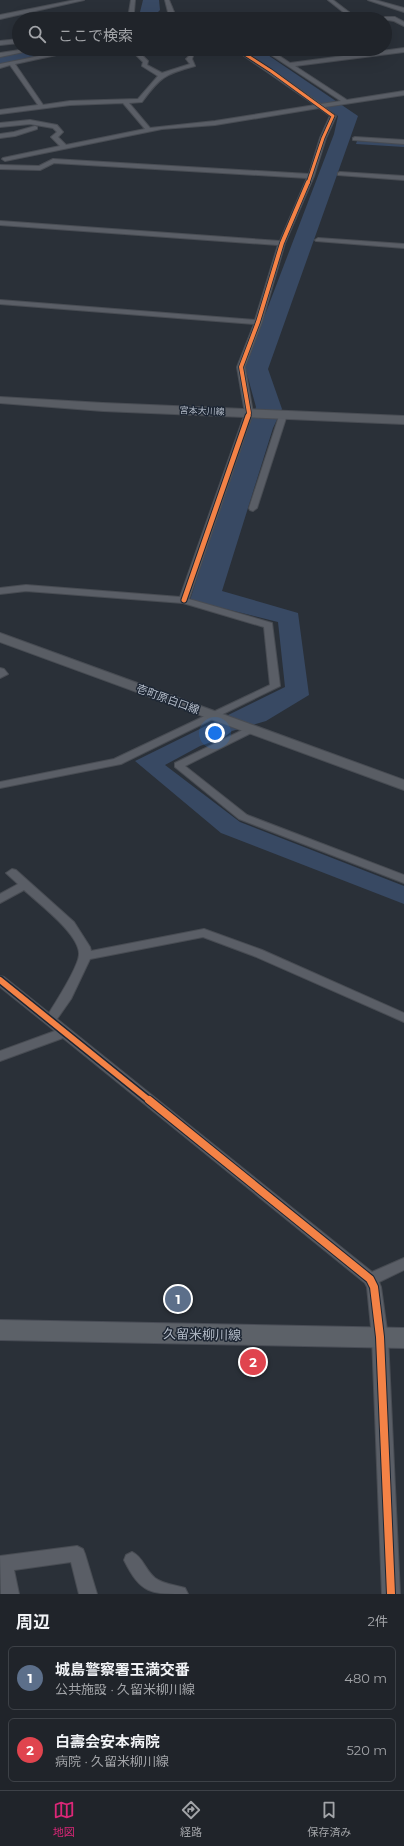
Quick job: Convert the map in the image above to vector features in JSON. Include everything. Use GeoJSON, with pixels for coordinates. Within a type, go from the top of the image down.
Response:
{"type":"FeatureCollection","features":[{"type":"Feature","properties":{"kind":"main road","name":"宮本大川線"},"geometry":{"type":"LineString","coordinates":[[0,400],[103,407],[404,420]]}},
{"type":"Feature","properties":{"kind":"main road","name":"壱町原白口線"},"geometry":{"type":"LineString","coordinates":[[2,639],[404,785]]}},
{"type":"Feature","properties":{"kind":"main road","name":"久留米柳川線"},"geometry":{"type":"LineString","coordinates":[[0,1330],[404,1338]]}},
{"type":"Feature","properties":{"kind":"street"},"geometry":{"type":"LineString","coordinates":[[20,12],[82,0]]}},
{"type":"Feature","properties":{"kind":"street"},"geometry":{"type":"LineString","coordinates":[[131,12],[133,0]]}},
{"type":"Feature","properties":{"kind":"street"},"geometry":{"type":"LineString","coordinates":[[167,0],[171,12]]}},
{"type":"Feature","properties":{"kind":"street"},"geometry":{"type":"LineString","coordinates":[[330,0],[345,12]]}},
{"type":"Feature","properties":{"kind":"street"},"geometry":{"type":"LineString","coordinates":[[370,0],[404,10]]}},
{"type":"Feature","properties":{"kind":"street"},"geometry":{"type":"LineString","coordinates":[[0,16],[12,14]]}},
{"type":"Feature","properties":{"kind":"street"},"geometry":{"type":"LineString","coordinates":[[392,19],[404,24]]}},
{"type":"Feature","properties":{"kind":"street"},"geometry":{"type":"LineString","coordinates":[[0,43],[12,42]]}},
{"type":"Feature","properties":{"kind":"street"},"geometry":{"type":"LineString","coordinates":[[392,52],[404,50]]}},
{"type":"Feature","properties":{"kind":"street"},"geometry":{"type":"LineString","coordinates":[[0,55],[12,53]]}},
{"type":"Feature","properties":{"kind":"street"},"geometry":{"type":"LineString","coordinates":[[0,66],[49,56]]}},
{"type":"Feature","properties":{"kind":"street"},"geometry":{"type":"LineString","coordinates":[[140,56],[146,62],[144,65],[161,75]]}},
{"type":"Feature","properties":{"kind":"street"},"geometry":{"type":"LineString","coordinates":[[184,600],[252,413],[241,367],[258,322],[282,243],[311,176],[323,138],[333,116],[247,56]]}},
{"type":"Feature","properties":{"kind":"street"},"geometry":{"type":"LineString","coordinates":[[276,56],[346,102]]}},
{"type":"Feature","properties":{"kind":"street"},"geometry":{"type":"LineString","coordinates":[[289,65],[358,56]]}},
{"type":"Feature","properties":{"kind":"street"},"geometry":{"type":"LineString","coordinates":[[0,112],[70,103],[140,101],[161,75],[169,71],[193,66],[189,59],[191,57]]}},
{"type":"Feature","properties":{"kind":"street"},"geometry":{"type":"LineString","coordinates":[[12,64],[41,106]]}},
{"type":"Feature","properties":{"kind":"street"},"geometry":{"type":"LineString","coordinates":[[5,159],[149,130],[215,123],[404,93]]}},
{"type":"Feature","properties":{"kind":"street"},"geometry":{"type":"LineString","coordinates":[[126,102],[149,130]]}},
{"type":"Feature","properties":{"kind":"street"},"geometry":{"type":"LineString","coordinates":[[0,125],[30,122],[41,125],[55,126],[60,132],[54,136],[64,147]]}},
{"type":"Feature","properties":{"kind":"street"},"geometry":{"type":"LineString","coordinates":[[0,136],[16,134],[41,125]]}},
{"type":"Feature","properties":{"kind":"street"},"geometry":{"type":"LineString","coordinates":[[355,139],[404,142]]}},
{"type":"Feature","properties":{"kind":"street"},"geometry":{"type":"LineString","coordinates":[[0,167],[40,168],[53,161],[311,176]]}},
{"type":"Feature","properties":{"kind":"street"},"geometry":{"type":"LineString","coordinates":[[340,174],[404,178]]}},
{"type":"Feature","properties":{"kind":"street"},"geometry":{"type":"LineString","coordinates":[[0,223],[282,243]]}},
{"type":"Feature","properties":{"kind":"street"},"geometry":{"type":"LineString","coordinates":[[318,240],[404,246]]}},
{"type":"Feature","properties":{"kind":"street"},"geometry":{"type":"LineString","coordinates":[[0,302],[258,322]]}},
{"type":"Feature","properties":{"kind":"street"},"geometry":{"type":"LineString","coordinates":[[253,508],[281,415]]}},
{"type":"Feature","properties":{"kind":"street"},"geometry":{"type":"LineString","coordinates":[[0,591],[26,588],[184,600],[269,625],[275,686],[217,716],[117,762],[0,785]]}},
{"type":"Feature","properties":{"kind":"street"},"geometry":{"type":"LineString","coordinates":[[0,671],[3,674],[0,675]]}},
{"type":"Feature","properties":{"kind":"street"},"geometry":{"type":"LineString","coordinates":[[249,728],[180,765],[180,767],[243,817],[404,880]]}},
{"type":"Feature","properties":{"kind":"street"},"geometry":{"type":"LineString","coordinates":[[12,873],[70,925],[84,947],[85,956],[65,999],[50,1020]]}},
{"type":"Feature","properties":{"kind":"street"},"geometry":{"type":"LineString","coordinates":[[0,898],[26,885]]}},
{"type":"Feature","properties":{"kind":"street"},"geometry":{"type":"LineString","coordinates":[[85,956],[204,933],[258,953],[404,1018]]}},
{"type":"Feature","properties":{"kind":"street"},"geometry":{"type":"LineString","coordinates":[[0,980],[370,1279],[374,1287],[380,1338],[391,1594]]}},
{"type":"Feature","properties":{"kind":"street"},"geometry":{"type":"LineString","coordinates":[[0,1056],[64,1032]]}},
{"type":"Feature","properties":{"kind":"street"},"geometry":{"type":"LineString","coordinates":[[370,1279],[404,1264]]}},
{"type":"Feature","properties":{"kind":"street"},"geometry":{"type":"LineString","coordinates":[[10,1594],[2,1564],[77,1554],[88,1594]]}},
{"type":"Feature","properties":{"kind":"street"},"geometry":{"type":"LineString","coordinates":[[132,1560],[146,1582],[156,1589],[179,1594]]}},
{"type":"Feature","properties":{"kind":"water"},"geometry":{"type":"Polygon","coordinates":[[[143,0],[159,0],[160,10],[158,12],[140,12],[143,0]]]}},
{"type":"Feature","properties":{"kind":"water"},"geometry":{"type":"Polygon","coordinates":[[[12,55],[12,56],[39,56],[0,64],[0,57],[12,55]]]}},
{"type":"Feature","properties":{"kind":"water"},"geometry":{"type":"Polygon","coordinates":[[[249,56],[269,56],[358,116],[268,369],[282,409],[273,428],[222,591],[298,613],[309,695],[266,721],[232,731],[223,738],[200,746],[165,765],[240,822],[404,886],[404,904],[221,833],[135,761],[285,687],[278,622],[190,600],[224,494],[256,407],[245,367],[334,134],[338,116],[249,56]]]}},
{"type":"Feature","properties":{"kind":"water"},"geometry":{"type":"Polygon","coordinates":[[[357,141],[404,144],[404,147],[356,144],[357,141]]]}},
{"type":"Feature","properties":{"kind":"cycle path"},"geometry":{"type":"LineString","coordinates":[[184,600],[249,413],[241,367],[258,322],[282,243],[311,176],[323,138],[333,116],[248,56]]}},
{"type":"Feature","properties":{"kind":"cycle path"},"geometry":{"type":"LineString","coordinates":[[0,980],[370,1279],[374,1287],[380,1337],[391,1594]]}},
{"type":"Feature","properties":{"kind":"place","name":"城島警察署玉満交番"},"geometry":{"type":"Point","coordinates":[178,1299]}},
{"type":"Feature","properties":{"kind":"place","name":"白壽会安本病院"},"geometry":{"type":"Point","coordinates":[253,1362]}}]}
